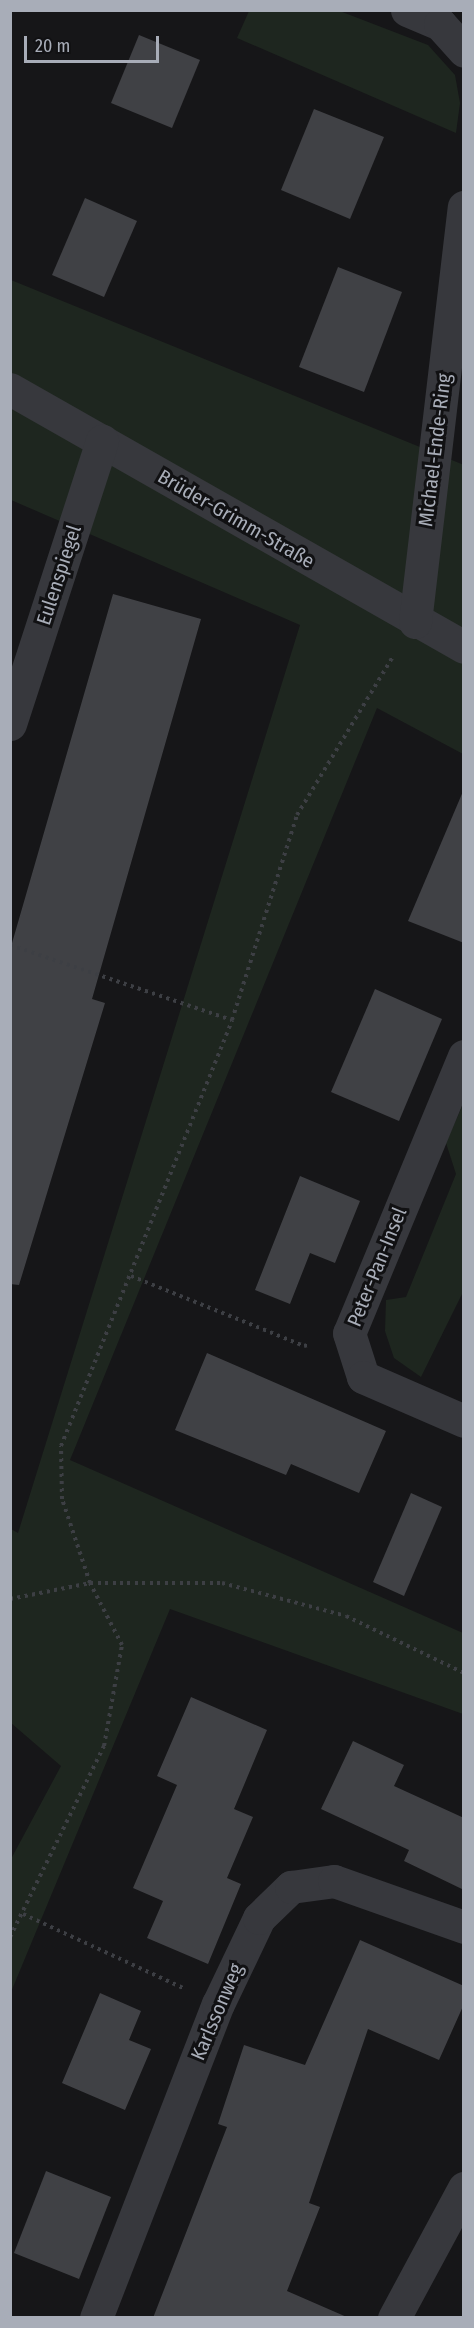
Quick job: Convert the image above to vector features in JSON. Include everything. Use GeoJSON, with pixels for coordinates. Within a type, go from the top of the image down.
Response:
{"type":"FeatureCollection","features":[{"type":"Feature","properties":{"kind":"street"},"geometry":{"type":"LineString","coordinates":[[407,10],[440,24],[464,51]]}},
{"type":"Feature","properties":{"kind":"street","name":"Michael-Ende-Ring"},"geometry":{"type":"LineString","coordinates":[[415,622],[464,207]]}},
{"type":"Feature","properties":{"kind":"street","name":"Brüder-Grimm-Straße"},"geometry":{"type":"LineString","coordinates":[[10,390],[415,622],[464,646]]}},
{"type":"Feature","properties":{"kind":"street","name":"Eulenspiegel"},"geometry":{"type":"LineString","coordinates":[[12,713],[102,441]]}},
{"type":"Feature","properties":{"kind":"street","name":"Peter-Pan-Insel"},"geometry":{"type":"LineString","coordinates":[[464,1056],[349,1333],[363,1377],[464,1421]]}},
{"type":"Feature","properties":{"kind":"street","name":"Karlssonweg"},"geometry":{"type":"LineString","coordinates":[[96,2318],[218,2004],[260,1917],[291,1887],[334,1881],[464,1927]]}},
{"type":"Feature","properties":{"kind":"street"},"geometry":{"type":"LineString","coordinates":[[393,2318],[464,2188]]}},
{"type":"Feature","properties":{"kind":"path"},"geometry":{"type":"LineString","coordinates":[[10,1937],[104,1746],[122,1645],[90,1583],[62,1499],[61,1446],[232,1020],[297,815],[415,622]]}},
{"type":"Feature","properties":{"kind":"path"},"geometry":{"type":"LineString","coordinates":[[10,945],[232,1020]]}},
{"type":"Feature","properties":{"kind":"path"},"geometry":{"type":"LineString","coordinates":[[131,1276],[304,1346],[349,1333]]}},
{"type":"Feature","properties":{"kind":"path"},"geometry":{"type":"LineString","coordinates":[[10,1599],[90,1583],[222,1583],[346,1616],[464,1673]]}},
{"type":"Feature","properties":{"kind":"path"},"geometry":{"type":"LineString","coordinates":[[23,1914],[218,2004]]}},
{"type":"Feature","properties":{"kind":"shaded area"},"geometry":{"type":"Polygon","coordinates":[[[337,10],[428,45],[455,75],[460,103],[456,133],[237,38],[249,11],[337,10]]]}},
{"type":"Feature","properties":{"kind":"shaded area"},"geometry":{"type":"Polygon","coordinates":[[[11,280],[464,465],[463,754],[377,708],[70,1460],[463,1633],[463,1714],[170,1609],[11,1992],[11,1859],[61,1766],[11,1723],[11,1529],[18,1533],[300,625],[11,500],[11,280]]]}},
{"type":"Feature","properties":{"kind":"shaded area"},"geometry":{"type":"Polygon","coordinates":[[[463,1104],[463,1292],[421,1377],[394,1358],[385,1331],[386,1300],[406,1297],[456,1174],[446,1143],[463,1104]]]}},
{"type":"Feature","properties":{"kind":"building"},"geometry":{"type":"Polygon","coordinates":[[[139,35],[200,60],[172,128],[111,103],[139,35]]]}},
{"type":"Feature","properties":{"kind":"building"},"geometry":{"type":"Polygon","coordinates":[[[314,109],[384,137],[350,219],[281,190],[314,109]]]}},
{"type":"Feature","properties":{"kind":"building"},"geometry":{"type":"Polygon","coordinates":[[[85,198],[137,221],[104,297],[52,275],[85,198]]]}},
{"type":"Feature","properties":{"kind":"building"},"geometry":{"type":"Polygon","coordinates":[[[338,267],[402,292],[364,392],[299,367],[338,267]]]}},
{"type":"Feature","properties":{"kind":"building"},"geometry":{"type":"Polygon","coordinates":[[[113,594],[201,619],[92,999],[105,1003],[19,1285],[10,1284],[10,950],[113,594]]]}},
{"type":"Feature","properties":{"kind":"building"},"geometry":{"type":"Polygon","coordinates":[[[464,789],[464,943],[408,921],[464,789]]]}},
{"type":"Feature","properties":{"kind":"building"},"geometry":{"type":"Polygon","coordinates":[[[375,989],[442,1019],[399,1121],[331,1092],[375,989]]]}},
{"type":"Feature","properties":{"kind":"building"},"geometry":{"type":"Polygon","coordinates":[[[300,1176],[360,1201],[335,1263],[310,1253],[290,1304],[255,1290],[300,1176]]]}},
{"type":"Feature","properties":{"kind":"building"},"geometry":{"type":"Polygon","coordinates":[[[207,1353],[386,1431],[359,1493],[291,1464],[286,1475],[175,1430],[207,1353]]]}},
{"type":"Feature","properties":{"kind":"building"},"geometry":{"type":"Polygon","coordinates":[[[411,1493],[442,1507],[404,1596],[373,1582],[411,1493]]]}},
{"type":"Feature","properties":{"kind":"building"},"geometry":{"type":"Polygon","coordinates":[[[191,1697],[267,1730],[234,1809],[253,1817],[227,1878],[241,1884],[208,1964],[147,1938],[163,1901],[133,1888],[177,1785],[157,1776],[191,1697]]]}},
{"type":"Feature","properties":{"kind":"building"},"geometry":{"type":"Polygon","coordinates":[[[353,1741],[404,1765],[394,1786],[464,1818],[464,1890],[404,1861],[409,1850],[321,1809],[353,1741]]]}},
{"type":"Feature","properties":{"kind":"building"},"geometry":{"type":"Polygon","coordinates":[[[360,1940],[464,1986],[464,2004],[439,2060],[368,2029],[309,2203],[320,2207],[287,2291],[349,2318],[153,2318],[227,2127],[218,2124],[244,2045],[305,2065],[360,1940]]]}},
{"type":"Feature","properties":{"kind":"building"},"geometry":{"type":"Polygon","coordinates":[[[100,1993],[141,2011],[129,2040],[151,2049],[125,2110],[62,2083],[100,1993]]]}},
{"type":"Feature","properties":{"kind":"building"},"geometry":{"type":"Polygon","coordinates":[[[46,2171],[111,2197],[79,2279],[14,2253],[46,2171]]]}}]}
